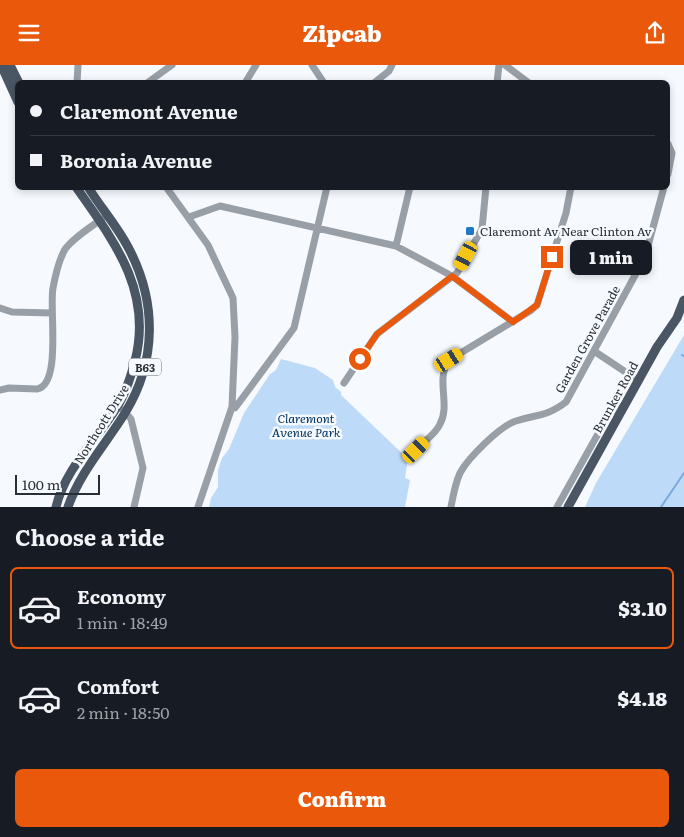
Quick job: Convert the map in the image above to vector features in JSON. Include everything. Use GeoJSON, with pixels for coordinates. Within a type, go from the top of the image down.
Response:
{"type":"FeatureCollection","features":[{"type":"Feature","properties":{"kind":"main road"},"geometry":{"type":"LineString","coordinates":[[1,65],[15,95]]}},
{"type":"Feature","properties":{"kind":"main road"},"geometry":{"type":"LineString","coordinates":[[10,65],[18,80]]}},
{"type":"Feature","properties":{"kind":"main road","name":"Northcott Drive"},"geometry":{"type":"LineString","coordinates":[[68,507],[79,481],[126,413],[141,384],[150,345],[149,302],[141,274],[128,246],[79,190]]}},
{"type":"Feature","properties":{"kind":"main road","name":"Northcott Drive"},"geometry":{"type":"LineString","coordinates":[[56,507],[70,475],[118,406],[131,378],[140,329],[132,279],[90,190]]}},
{"type":"Feature","properties":{"kind":"main road","name":"Brunker Road"},"geometry":{"type":"LineString","coordinates":[[568,507],[656,347],[677,318],[684,300]]}},
{"type":"Feature","properties":{"kind":"street"},"geometry":{"type":"LineString","coordinates":[[77,80],[78,65]]}},
{"type":"Feature","properties":{"kind":"street"},"geometry":{"type":"LineString","coordinates":[[151,80],[172,65]]}},
{"type":"Feature","properties":{"kind":"street"},"geometry":{"type":"LineString","coordinates":[[247,80],[256,65]]}},
{"type":"Feature","properties":{"kind":"street"},"geometry":{"type":"LineString","coordinates":[[312,65],[322,80]]}},
{"type":"Feature","properties":{"kind":"street"},"geometry":{"type":"LineString","coordinates":[[378,80],[389,71],[392,65]]}},
{"type":"Feature","properties":{"kind":"street"},"geometry":{"type":"LineString","coordinates":[[497,80],[499,65]]}},
{"type":"Feature","properties":{"kind":"street"},"geometry":{"type":"LineString","coordinates":[[505,65],[525,80]]}},
{"type":"Feature","properties":{"kind":"street"},"geometry":{"type":"LineString","coordinates":[[670,148],[672,153],[670,163]]}},
{"type":"Feature","properties":{"kind":"street"},"geometry":{"type":"LineString","coordinates":[[168,190],[208,245],[233,298],[235,337],[232,407],[198,507]]}},
{"type":"Feature","properties":{"kind":"street"},"geometry":{"type":"LineString","coordinates":[[232,407],[235,408],[244,397],[294,328],[326,190]]}},
{"type":"Feature","properties":{"kind":"street"},"geometry":{"type":"LineString","coordinates":[[396,245],[409,190]]}},
{"type":"Feature","properties":{"kind":"street"},"geometry":{"type":"LineString","coordinates":[[344,383],[377,334],[457,273],[482,229],[486,190]]}},
{"type":"Feature","properties":{"kind":"street"},"geometry":{"type":"LineString","coordinates":[[416,450],[440,426],[443,412],[443,368],[449,360],[513,322],[537,305],[566,213],[570,190]]}},
{"type":"Feature","properties":{"kind":"street","name":"Garden Grove Parade"},"geometry":{"type":"LineString","coordinates":[[451,507],[461,471],[495,433],[505,425],[517,420],[552,412],[566,402],[645,257],[663,190]]}},
{"type":"Feature","properties":{"kind":"street"},"geometry":{"type":"LineString","coordinates":[[189,217],[220,206],[396,245],[452,276],[513,322]]}},
{"type":"Feature","properties":{"kind":"street"},"geometry":{"type":"LineString","coordinates":[[0,391],[9,388],[42,389],[47,384],[52,368],[52,289],[64,250],[104,218]]}},
{"type":"Feature","properties":{"kind":"street"},"geometry":{"type":"LineString","coordinates":[[0,308],[12,311],[52,313]]}},
{"type":"Feature","properties":{"kind":"street"},"geometry":{"type":"LineString","coordinates":[[594,351],[639,381]]}},
{"type":"Feature","properties":{"kind":"street"},"geometry":{"type":"LineString","coordinates":[[118,406],[130,419],[143,468],[134,507]]}},
{"type":"Feature","properties":{"kind":"street"},"geometry":{"type":"LineString","coordinates":[[557,507],[611,411],[624,406]]}},
{"type":"Feature","properties":{"kind":"green space"},"geometry":{"type":"Polygon","coordinates":[[[684,335],[684,507],[585,507],[596,483],[684,335]]]}},
{"type":"Feature","properties":{"kind":"green space","name":"Claremont Avenue Park"},"geometry":{"type":"Polygon","coordinates":[[[281,359],[315,368],[333,380],[335,387],[341,392],[341,395],[408,459],[405,478],[410,480],[405,507],[209,507],[211,498],[218,487],[218,470],[222,458],[229,449],[244,413],[270,374],[276,370],[281,359]]]}},
{"type":"Feature","properties":{"kind":"waterway"},"geometry":{"type":"LineString","coordinates":[[661,507],[684,473]]}},
{"type":"Feature","properties":{"kind":"place","name":"Claremont Av Near Clinton Av"},"geometry":{"type":"Point","coordinates":[470,231]}},
{"type":"Feature","properties":{"kind":"route"},"geometry":{"type":"LineString","coordinates":[[360,359],[377,334],[452,276],[513,322],[537,305],[552,257]]}}]}
